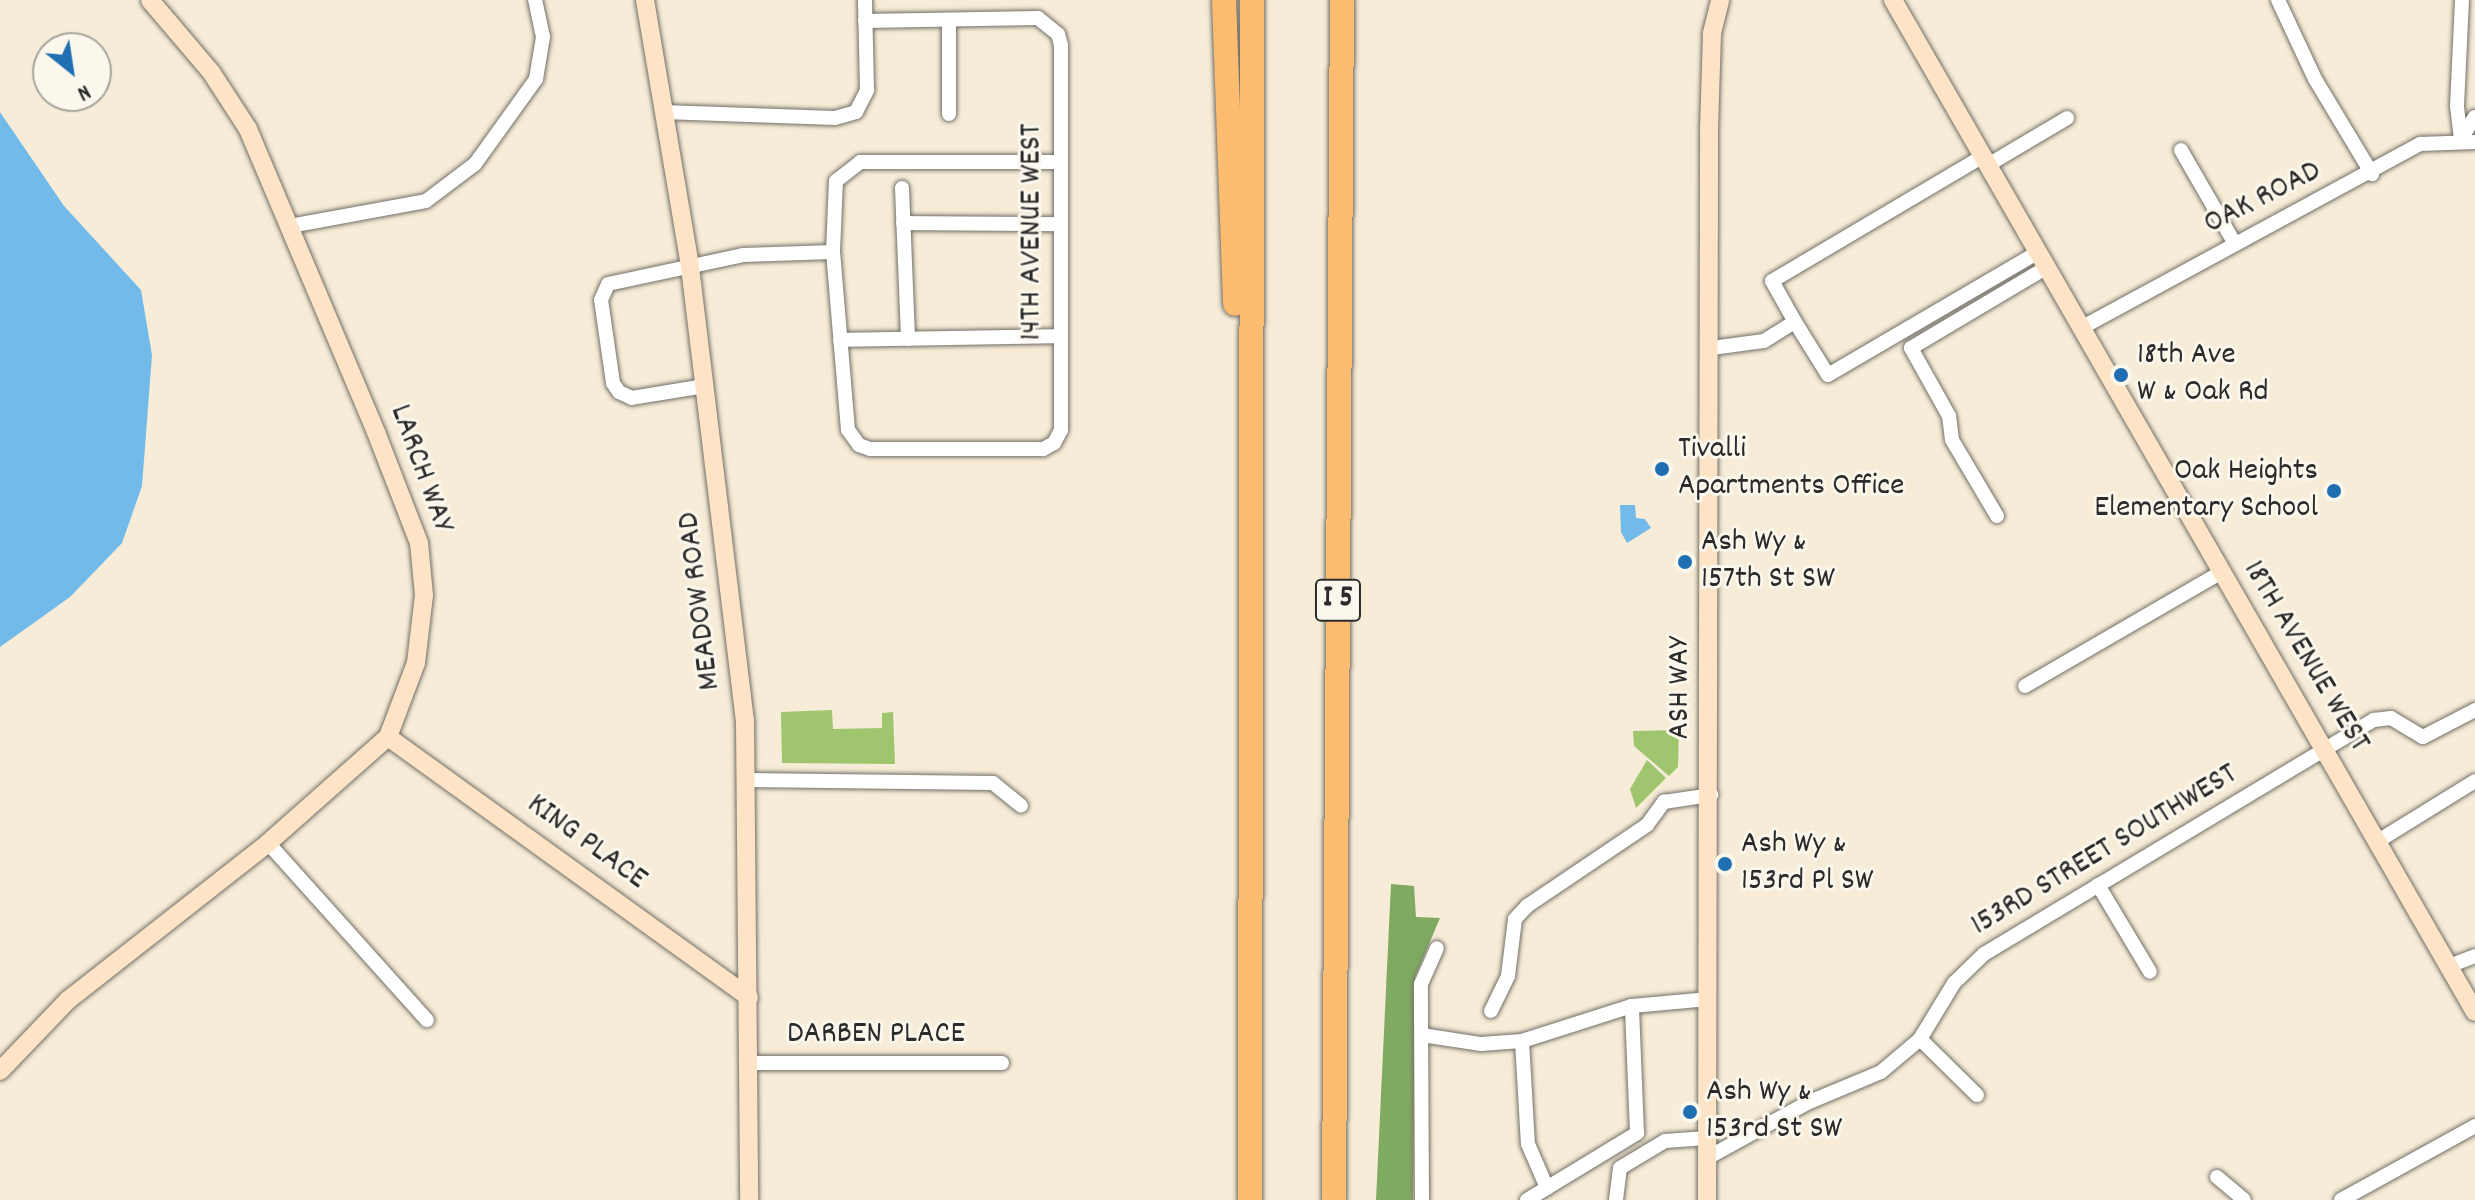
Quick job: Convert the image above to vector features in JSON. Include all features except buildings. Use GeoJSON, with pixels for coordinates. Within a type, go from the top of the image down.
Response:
{"type":"FeatureCollection","features":[{"type":"Feature","properties":{"kind":"highway"},"geometry":{"type":"LineString","coordinates":[[1224,0],[1248,646]]}},
{"type":"Feature","properties":{"kind":"highway"},"geometry":{"type":"LineString","coordinates":[[1250,1200],[1248,646],[1252,0]]}},
{"type":"Feature","properties":{"kind":"highway","name":"I 5"},"geometry":{"type":"LineString","coordinates":[[1334,1200],[1342,0]]}},
{"type":"Feature","properties":{"kind":"street","name":"LARCH WAY"},"geometry":{"type":"LineString","coordinates":[[0,1071],[68,1000],[268,843],[388,737],[416,663],[424,595],[419,543],[248,129],[211,72],[150,0]]}},
{"type":"Feature","properties":{"kind":"street"},"geometry":{"type":"LineString","coordinates":[[290,226],[426,201],[475,164],[536,79],[543,37],[535,0]]}},
{"type":"Feature","properties":{"kind":"street","name":"MEADOW ROAD"},"geometry":{"type":"LineString","coordinates":[[645,0],[690,267],[745,720],[749,1200]]}},
{"type":"Feature","properties":{"kind":"street"},"geometry":{"type":"LineString","coordinates":[[663,112],[835,118],[856,112],[867,90],[865,0]]}},
{"type":"Feature","properties":{"kind":"street","name":"ASH WAY"},"geometry":{"type":"LineString","coordinates":[[1707,1200],[1712,348],[1712,33],[1709,0]]}},
{"type":"Feature","properties":{"kind":"street","name":"ASH WAY"},"geometry":{"type":"LineString","coordinates":[[1712,33],[1720,0]]}},
{"type":"Feature","properties":{"kind":"street","name":"18TH AVENUE WEST"},"geometry":{"type":"LineString","coordinates":[[1893,0],[2475,1012]]}},
{"type":"Feature","properties":{"kind":"street"},"geometry":{"type":"LineString","coordinates":[[2278,0],[2315,79],[2372,174]]}},
{"type":"Feature","properties":{"kind":"street"},"geometry":{"type":"LineString","coordinates":[[2462,0],[2457,106],[2468,141]]}},
{"type":"Feature","properties":{"kind":"street","name":"14TH AVENUE WEST"},"geometry":{"type":"LineString","coordinates":[[840,340],[853,439],[870,449],[1043,449],[1054,443],[1061,430],[1061,45],[1049,23],[1038,18],[949,20]]}},
{"type":"Feature","properties":{"kind":"street"},"geometry":{"type":"LineString","coordinates":[[865,21],[949,20],[949,114]]}},
{"type":"Feature","properties":{"kind":"street"},"geometry":{"type":"LineString","coordinates":[[2468,141],[2475,117]]}},
{"type":"Feature","properties":{"kind":"street"},"geometry":{"type":"LineString","coordinates":[[2042,260],[1828,375],[1772,281],[2067,118]]}},
{"type":"Feature","properties":{"kind":"street","name":"OAK ROAD"},"geometry":{"type":"LineString","coordinates":[[2081,328],[2372,174],[2420,144],[2468,141]]}},
{"type":"Feature","properties":{"kind":"street"},"geometry":{"type":"LineString","coordinates":[[2181,150],[2235,244]]}},
{"type":"Feature","properties":{"kind":"street"},"geometry":{"type":"LineString","coordinates":[[1061,162],[860,162],[836,181],[833,252],[840,340],[1061,336]]}},
{"type":"Feature","properties":{"kind":"street"},"geometry":{"type":"LineString","coordinates":[[902,188],[908,339]]}},
{"type":"Feature","properties":{"kind":"street"},"geometry":{"type":"LineString","coordinates":[[903,223],[1061,224]]}},
{"type":"Feature","properties":{"kind":"street"},"geometry":{"type":"LineString","coordinates":[[705,386],[632,398],[619,392],[613,383],[601,300],[605,288],[617,279],[743,255],[833,252]]}},
{"type":"Feature","properties":{"kind":"street"},"geometry":{"type":"LineString","coordinates":[[1997,516],[1952,440],[1949,416],[1911,348],[2042,260]]}},
{"type":"Feature","properties":{"kind":"street"},"geometry":{"type":"LineString","coordinates":[[1712,348],[1764,341],[1795,322]]}},
{"type":"Feature","properties":{"kind":"street"},"geometry":{"type":"LineString","coordinates":[[2025,686],[2220,573]]}},
{"type":"Feature","properties":{"kind":"street","name":"153RD STREET SOUTHWEST"},"geometry":{"type":"LineString","coordinates":[[1707,1158],[1807,1103],[1881,1072],[1920,1039],[1954,983],[1984,954],[2325,750],[2384,717],[2423,737],[2475,710]]}},
{"type":"Feature","properties":{"kind":"street","name":"KING PLACE"},"geometry":{"type":"LineString","coordinates":[[388,737],[749,997]]}},
{"type":"Feature","properties":{"kind":"street"},"geometry":{"type":"LineString","coordinates":[[745,780],[993,783],[1021,806]]}},
{"type":"Feature","properties":{"kind":"street"},"geometry":{"type":"LineString","coordinates":[[2378,841],[2475,781]]}},
{"type":"Feature","properties":{"kind":"street"},"geometry":{"type":"LineString","coordinates":[[1491,1011],[1508,976],[1515,919],[1527,906],[1647,825],[1664,802],[1711,795]]}},
{"type":"Feature","properties":{"kind":"street"},"geometry":{"type":"LineString","coordinates":[[268,843],[427,1020]]}},
{"type":"Feature","properties":{"kind":"street"},"geometry":{"type":"LineString","coordinates":[[2098,885],[2150,972]]}},
{"type":"Feature","properties":{"kind":"street"},"geometry":{"type":"LineString","coordinates":[[1422,1200],[1421,984],[1437,948]]}},
{"type":"Feature","properties":{"kind":"street"},"geometry":{"type":"LineString","coordinates":[[2449,966],[2475,956]]}},
{"type":"Feature","properties":{"kind":"street"},"geometry":{"type":"LineString","coordinates":[[1422,1035],[1481,1044],[1522,1041],[1632,1006],[1709,999]]}},
{"type":"Feature","properties":{"kind":"street"},"geometry":{"type":"LineString","coordinates":[[1527,1200],[1637,1133],[1632,1006]]}},
{"type":"Feature","properties":{"kind":"street"},"geometry":{"type":"LineString","coordinates":[[1920,1039],[1977,1095]]}},
{"type":"Feature","properties":{"kind":"street"},"geometry":{"type":"LineString","coordinates":[[1522,1041],[1528,1144],[1547,1188]]}},
{"type":"Feature","properties":{"kind":"street","name":"DARBEN PLACE"},"geometry":{"type":"LineString","coordinates":[[749,1063],[1002,1063]]}},
{"type":"Feature","properties":{"kind":"street"},"geometry":{"type":"LineString","coordinates":[[2341,1200],[2475,1126]]}},
{"type":"Feature","properties":{"kind":"street"},"geometry":{"type":"LineString","coordinates":[[1616,1200],[1620,1168],[1665,1141],[1707,1138]]}},
{"type":"Feature","properties":{"kind":"street"},"geometry":{"type":"LineString","coordinates":[[2217,1177],[2244,1200]]}},
{"type":"Feature","properties":{"kind":"green space"},"geometry":{"type":"Polygon","coordinates":[[[832,710],[833,729],[882,728],[882,713],[893,712],[895,764],[782,763],[781,712],[832,710]]]}},
{"type":"Feature","properties":{"kind":"green space"},"geometry":{"type":"Polygon","coordinates":[[[1679,730],[1678,767],[1669,776],[1634,746],[1633,731],[1679,730]]]}},
{"type":"Feature","properties":{"kind":"green space"},"geometry":{"type":"Polygon","coordinates":[[[1647,760],[1666,778],[1636,808],[1630,789],[1647,760]]]}},
{"type":"Feature","properties":{"kind":"green space"},"geometry":{"type":"Polygon","coordinates":[[[1391,884],[1414,886],[1416,917],[1440,918],[1415,977],[1413,1200],[1376,1200],[1391,884]]]}},
{"type":"Feature","properties":{"kind":"water"},"geometry":{"type":"Polygon","coordinates":[[[0,112],[64,206],[141,290],[152,355],[142,486],[122,543],[70,597],[0,647],[0,112]]]}},
{"type":"Feature","properties":{"kind":"water"},"geometry":{"type":"Polygon","coordinates":[[[1620,505],[1635,505],[1636,518],[1645,519],[1651,528],[1627,543],[1621,532],[1620,505]]]}},
{"type":"Feature","properties":{"kind":"place","name":"18th Ave W & Oak Rd"},"geometry":{"type":"Point","coordinates":[2121,375]}},
{"type":"Feature","properties":{"kind":"place","name":"Tivalli Apartments Office"},"geometry":{"type":"Point","coordinates":[1662,469]}},
{"type":"Feature","properties":{"kind":"place","name":"Oak Heights Elementary School"},"geometry":{"type":"Point","coordinates":[2334,491]}},
{"type":"Feature","properties":{"kind":"place","name":"Ash Wy & 157th St SW"},"geometry":{"type":"Point","coordinates":[1685,562]}},
{"type":"Feature","properties":{"kind":"place","name":"Ash Wy & 153rd Pl SW"},"geometry":{"type":"Point","coordinates":[1725,864]}},
{"type":"Feature","properties":{"kind":"place","name":"Ash Wy & 153rd St SW"},"geometry":{"type":"Point","coordinates":[1690,1112]}}]}
